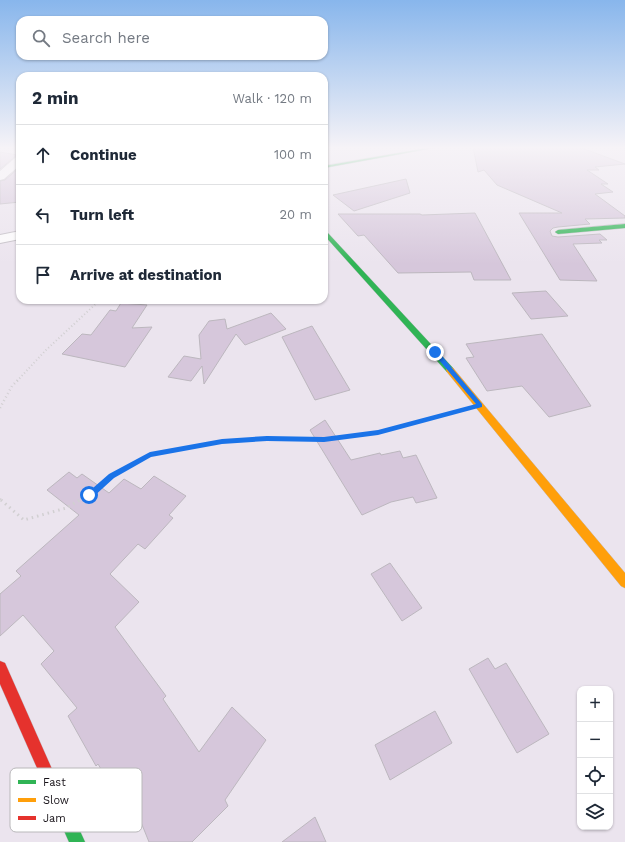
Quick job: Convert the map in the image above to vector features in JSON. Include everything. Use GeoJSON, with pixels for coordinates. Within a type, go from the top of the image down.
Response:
{"type":"FeatureCollection","features":[{"type":"Feature","properties":{"kind":"street"},"geometry":{"type":"LineString","coordinates":[[558,232],[625,226]]}},
{"type":"Feature","properties":{"kind":"street"},"geometry":{"type":"LineString","coordinates":[[0,239],[16,236]]}},
{"type":"Feature","properties":{"kind":"street"},"geometry":{"type":"LineString","coordinates":[[328,236],[435,352],[625,582]]}},
{"type":"Feature","properties":{"kind":"street"},"geometry":{"type":"LineString","coordinates":[[0,668],[44,768]]}},
{"type":"Feature","properties":{"kind":"street"},"geometry":{"type":"LineString","coordinates":[[73,832],[77,842]]}},
{"type":"Feature","properties":{"kind":"path"},"geometry":{"type":"LineString","coordinates":[[0,408],[12,386],[46,350],[96,304]]}},
{"type":"Feature","properties":{"kind":"path"},"geometry":{"type":"LineString","coordinates":[[0,499],[24,520],[66,508],[89,495],[112,476],[150,455],[222,441],[267,438],[324,439],[378,432],[480,405]]}},
{"type":"Feature","properties":{"kind":"building"},"geometry":{"type":"Polygon","coordinates":[[[0,186],[16,186],[16,202],[0,204],[0,186]]]}},
{"type":"Feature","properties":{"kind":"building"},"geometry":{"type":"Polygon","coordinates":[[[373,186],[408,186],[410,193],[354,211],[333,195],[373,186]]]}},
{"type":"Feature","properties":{"kind":"building"},"geometry":{"type":"Polygon","coordinates":[[[500,186],[604,186],[613,192],[595,194],[625,216],[625,218],[585,219],[590,224],[558,227],[553,228],[550,231],[552,236],[558,237],[600,234],[607,240],[599,240],[602,243],[573,244],[597,281],[560,280],[519,213],[562,213],[500,186]]]}},
{"type":"Feature","properties":{"kind":"building"},"geometry":{"type":"Polygon","coordinates":[[[475,213],[511,280],[474,280],[471,272],[398,273],[364,235],[358,236],[338,214],[422,215],[475,213]]]}},
{"type":"Feature","properties":{"kind":"building"},"geometry":{"type":"Polygon","coordinates":[[[546,291],[568,316],[531,319],[512,293],[546,291]]]}},
{"type":"Feature","properties":{"kind":"building"},"geometry":{"type":"Polygon","coordinates":[[[120,304],[147,305],[132,328],[152,327],[125,367],[62,354],[82,334],[91,335],[110,310],[116,311],[120,304]]]}},
{"type":"Feature","properties":{"kind":"building"},"geometry":{"type":"Polygon","coordinates":[[[271,313],[286,329],[245,345],[236,334],[204,384],[202,366],[191,381],[168,377],[184,356],[201,359],[199,335],[209,321],[225,319],[227,329],[271,313]]]}},
{"type":"Feature","properties":{"kind":"building"},"geometry":{"type":"Polygon","coordinates":[[[312,326],[350,390],[315,400],[282,337],[312,326]]]}},
{"type":"Feature","properties":{"kind":"building"},"geometry":{"type":"Polygon","coordinates":[[[542,334],[591,406],[549,417],[522,386],[487,391],[466,358],[474,357],[466,344],[542,334]]]}},
{"type":"Feature","properties":{"kind":"building"},"geometry":{"type":"Polygon","coordinates":[[[325,420],[351,460],[380,453],[381,455],[400,451],[403,458],[416,455],[437,498],[416,503],[413,497],[391,502],[362,515],[310,430],[325,420]]]}},
{"type":"Feature","properties":{"kind":"building"},"geometry":{"type":"Polygon","coordinates":[[[69,472],[77,478],[82,474],[109,493],[124,479],[141,489],[154,476],[186,496],[169,515],[173,518],[145,549],[138,544],[110,574],[139,602],[115,627],[166,696],[163,699],[199,752],[232,707],[266,740],[225,800],[228,806],[192,842],[149,842],[142,825],[142,768],[100,768],[98,764],[96,766],[68,716],[77,708],[41,664],[54,651],[23,615],[0,636],[0,594],[21,576],[16,571],[79,515],[47,490],[69,472]]]}},
{"type":"Feature","properties":{"kind":"building"},"geometry":{"type":"Polygon","coordinates":[[[390,563],[422,608],[402,621],[371,574],[390,563]]]}},
{"type":"Feature","properties":{"kind":"building"},"geometry":{"type":"Polygon","coordinates":[[[488,658],[495,669],[506,663],[549,734],[517,753],[469,669],[488,658]]]}},
{"type":"Feature","properties":{"kind":"building"},"geometry":{"type":"Polygon","coordinates":[[[435,711],[452,743],[390,780],[375,745],[435,711]]]}},
{"type":"Feature","properties":{"kind":"building"},"geometry":{"type":"Polygon","coordinates":[[[315,817],[326,842],[282,842],[315,817]]]}},
{"type":"Feature","properties":{"kind":"traffic: fast"},"geometry":{"type":"LineString","coordinates":[[558,232],[625,226]]}},
{"type":"Feature","properties":{"kind":"traffic: fast"},"geometry":{"type":"LineString","coordinates":[[328,236],[450,370]]}},
{"type":"Feature","properties":{"kind":"traffic: fast"},"geometry":{"type":"LineString","coordinates":[[73,832],[77,842]]}},
{"type":"Feature","properties":{"kind":"traffic: slow"},"geometry":{"type":"LineString","coordinates":[[450,370],[625,582]]}},
{"type":"Feature","properties":{"kind":"traffic: jam"},"geometry":{"type":"LineString","coordinates":[[0,668],[44,768]]}},
{"type":"Feature","properties":{"kind":"route"},"geometry":{"type":"LineString","coordinates":[[89,495],[112,476],[150,455],[222,441],[267,438],[324,439],[378,432],[480,405],[435,352]]}}]}
